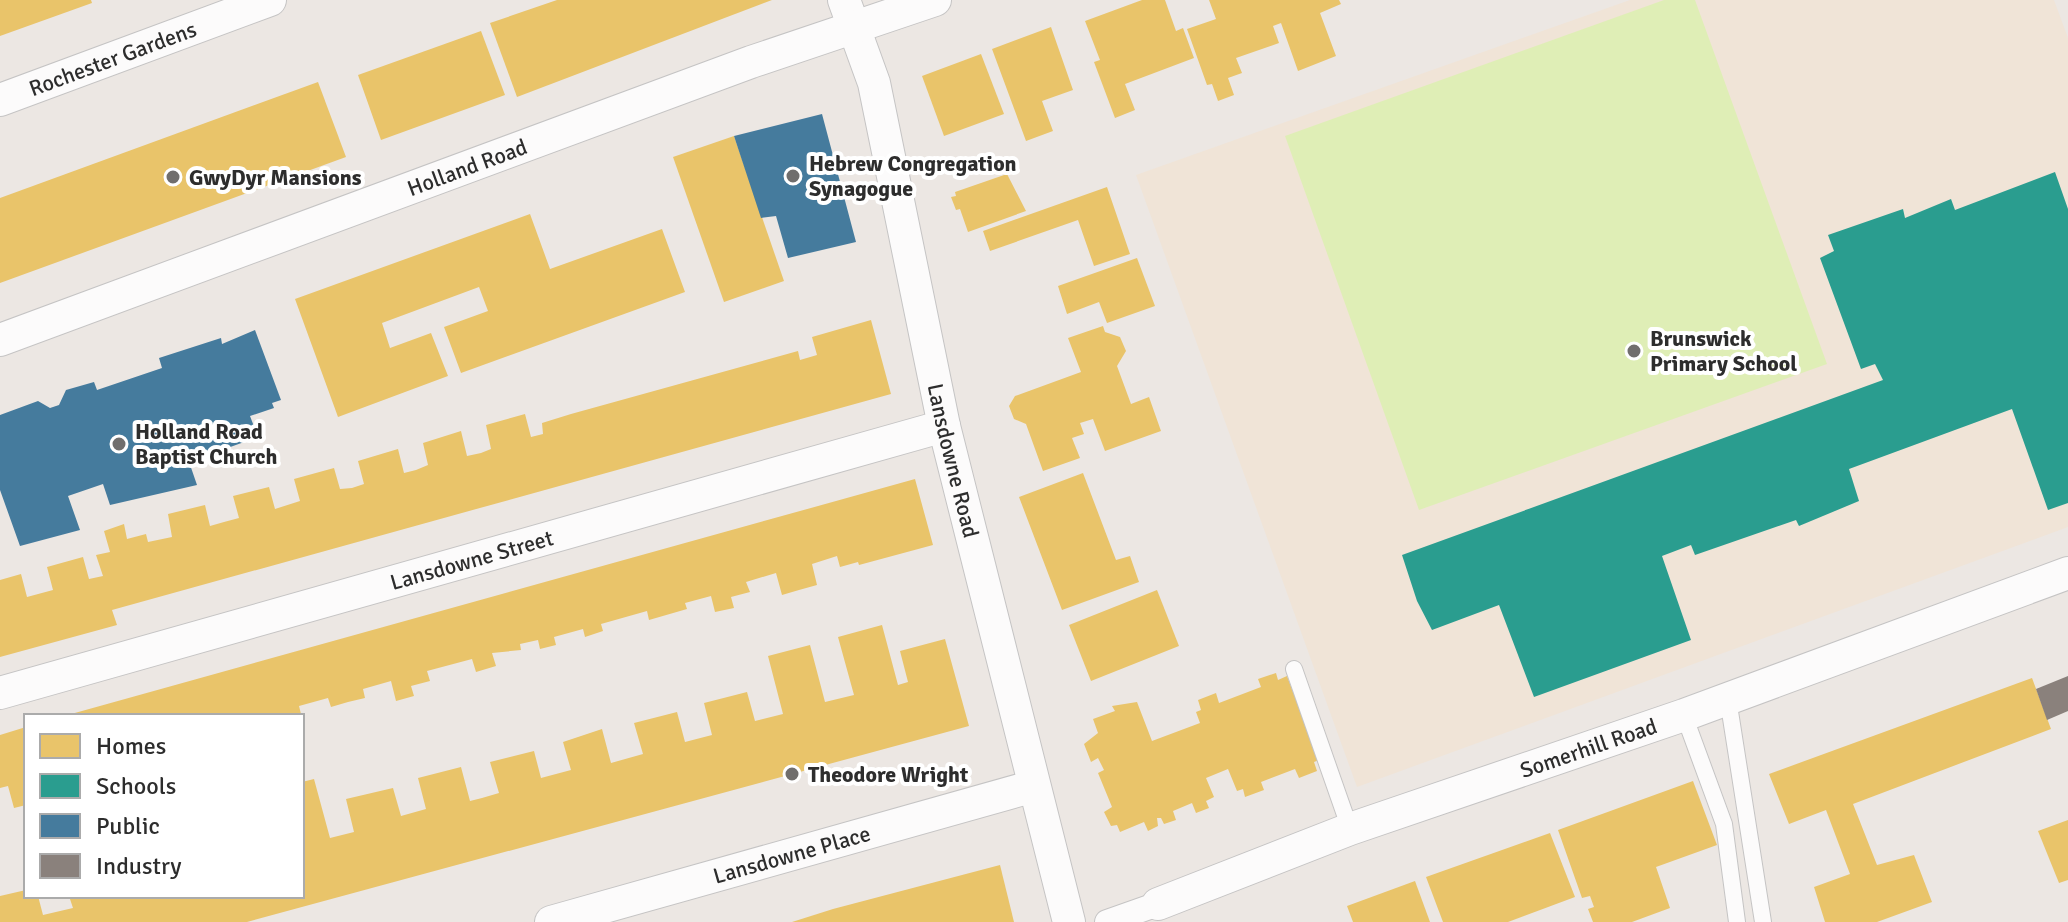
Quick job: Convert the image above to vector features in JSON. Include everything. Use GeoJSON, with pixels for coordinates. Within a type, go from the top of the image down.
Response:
{"type":"FeatureCollection","features":[{"type":"Feature","properties":{"kind":"street","name":"Rochester Gardens"},"geometry":{"type":"LineString","coordinates":[[0,100],[270,0]]}},
{"type":"Feature","properties":{"kind":"street","name":"Holland Road"},"geometry":{"type":"LineString","coordinates":[[0,340],[848,13],[935,0]]}},
{"type":"Feature","properties":{"kind":"street","name":"Lansdowne Road"},"geometry":{"type":"LineString","coordinates":[[848,13],[874,83],[944,426],[1069,922]]}},
{"type":"Feature","properties":{"kind":"street","name":"Lansdowne Street"},"geometry":{"type":"LineString","coordinates":[[0,693],[944,426]]}},
{"type":"Feature","properties":{"kind":"street","name":"Somerhill Road"},"geometry":{"type":"LineString","coordinates":[[1107,922],[1350,829],[1684,715],[2068,573]]}},
{"type":"Feature","properties":{"kind":"street","name":"Lansdowne Place"},"geometry":{"type":"LineString","coordinates":[[551,922],[1034,786]]}},
{"type":"Feature","properties":{"kind":"lane"},"geometry":{"type":"LineString","coordinates":[[1294,669],[1350,829]]}},
{"type":"Feature","properties":{"kind":"lane"},"geometry":{"type":"LineString","coordinates":[[1728,699],[1763,922]]}},
{"type":"Feature","properties":{"kind":"lane"},"geometry":{"type":"LineString","coordinates":[[1684,715],[1724,824],[1737,922]]}},
{"type":"Feature","properties":{"kind":"shaded area","name":"Brunswick Primary School"},"geometry":{"type":"Polygon","coordinates":[[[1630,0],[2054,0],[2068,38],[2068,527],[1357,787],[1136,175],[1630,0]]]}},
{"type":"Feature","properties":{"kind":"green space"},"geometry":{"type":"Polygon","coordinates":[[[1664,0],[1695,0],[1827,364],[1419,510],[1285,136],[1664,0]]]}},
{"type":"Feature","properties":{"kind":"building: Homes"},"geometry":{"type":"Polygon","coordinates":[[[0,0],[91,0],[92,3],[0,36],[0,0]]]}},
{"type":"Feature","properties":{"kind":"building: Homes"},"geometry":{"type":"Polygon","coordinates":[[[557,0],[772,0],[517,97],[490,23],[557,0]]]}},
{"type":"Feature","properties":{"kind":"building: Homes"},"geometry":{"type":"Polygon","coordinates":[[[1142,0],[1165,0],[1176,31],[1183,28],[1194,58],[1125,84],[1135,110],[1115,118],[1094,62],[1100,60],[1085,21],[1142,0]]]}},
{"type":"Feature","properties":{"kind":"building: Homes"},"geometry":{"type":"Polygon","coordinates":[[[1209,0],[1339,0],[1341,4],[1320,13],[1336,56],[1298,71],[1281,23],[1273,26],[1279,43],[1236,58],[1242,73],[1228,78],[1234,95],[1218,101],[1212,84],[1207,85],[1187,29],[1216,19],[1209,0]]]}},
{"type":"Feature","properties":{"kind":"building: Homes"},"geometry":{"type":"Polygon","coordinates":[[[1051,27],[1073,90],[1042,101],[1053,131],[1026,141],[992,49],[1051,27]]]}},
{"type":"Feature","properties":{"kind":"building: Homes"},"geometry":{"type":"Polygon","coordinates":[[[481,31],[505,95],[381,140],[358,75],[481,31]]]}},
{"type":"Feature","properties":{"kind":"building: Homes"},"geometry":{"type":"Polygon","coordinates":[[[981,54],[1004,114],[944,136],[922,76],[981,54]]]}},
{"type":"Feature","properties":{"kind":"building: Homes","name":"GwyDyr Mansions"},"geometry":{"type":"Polygon","coordinates":[[[318,82],[346,157],[0,283],[0,198],[318,82]]]}},
{"type":"Feature","properties":{"kind":"building: Homes"},"geometry":{"type":"Polygon","coordinates":[[[734,136],[784,281],[724,302],[673,157],[734,136]]]}},
{"type":"Feature","properties":{"kind":"building: Homes"},"geometry":{"type":"Polygon","coordinates":[[[1007,174],[1026,211],[968,232],[960,209],[956,210],[951,197],[956,196],[955,192],[1007,174]]]}},
{"type":"Feature","properties":{"kind":"building: Homes"},"geometry":{"type":"Polygon","coordinates":[[[1107,187],[1130,254],[1094,266],[1078,220],[990,251],[983,231],[1107,187]]]}},
{"type":"Feature","properties":{"kind":"building: Homes"},"geometry":{"type":"Polygon","coordinates":[[[530,214],[550,269],[662,229],[685,292],[461,373],[444,327],[488,311],[479,287],[382,323],[390,348],[431,333],[448,376],[338,417],[295,299],[530,214]]]}},
{"type":"Feature","properties":{"kind":"building: Homes"},"geometry":{"type":"Polygon","coordinates":[[[1137,258],[1155,306],[1107,323],[1099,302],[1067,314],[1058,286],[1137,258]]]}},
{"type":"Feature","properties":{"kind":"building: Homes"},"geometry":{"type":"Polygon","coordinates":[[[871,320],[891,394],[112,610],[117,625],[0,657],[0,580],[21,574],[27,597],[53,590],[47,567],[83,557],[89,579],[103,576],[96,555],[110,552],[104,531],[124,524],[127,539],[146,534],[148,542],[172,537],[168,514],[205,505],[210,526],[239,518],[233,496],[269,487],[275,509],[300,501],[294,479],[334,468],[340,489],[352,488],[364,484],[358,461],[398,449],[404,473],[416,470],[428,465],[423,443],[461,431],[467,456],[481,453],[491,449],[486,425],[525,414],[531,437],[543,434],[542,423],[571,414],[798,351],[800,360],[817,355],[812,337],[871,320]]]}},
{"type":"Feature","properties":{"kind":"building: Homes"},"geometry":{"type":"Polygon","coordinates":[[[1103,326],[1105,332],[1120,337],[1126,351],[1117,366],[1131,404],[1149,397],[1161,431],[1105,451],[1093,419],[1080,423],[1084,434],[1072,438],[1080,458],[1043,471],[1026,424],[1014,419],[1009,406],[1015,396],[1081,372],[1068,338],[1103,326]]]}},
{"type":"Feature","properties":{"kind":"building: Homes"},"geometry":{"type":"Polygon","coordinates":[[[1083,473],[1116,560],[1130,556],[1139,582],[1062,610],[1019,497],[1083,473]]]}},
{"type":"Feature","properties":{"kind":"building: Homes"},"geometry":{"type":"Polygon","coordinates":[[[915,479],[933,545],[859,565],[858,562],[840,567],[837,556],[812,564],[817,585],[782,595],[776,573],[746,582],[750,592],[731,597],[734,608],[715,612],[711,596],[685,603],[687,609],[649,620],[647,611],[601,624],[603,631],[585,637],[583,629],[554,637],[556,645],[540,649],[538,640],[520,644],[521,650],[492,653],[496,666],[476,672],[472,659],[427,671],[430,681],[411,686],[414,696],[396,701],[391,681],[363,689],[365,698],[331,707],[328,698],[299,706],[301,714],[71,714],[915,479]]]}},
{"type":"Feature","properties":{"kind":"building: Homes"},"geometry":{"type":"Polygon","coordinates":[[[1157,590],[1179,646],[1091,681],[1069,625],[1157,590]]]}},
{"type":"Feature","properties":{"kind":"building: Homes"},"geometry":{"type":"Polygon","coordinates":[[[882,625],[898,685],[908,682],[900,651],[945,639],[969,726],[247,922],[0,922],[0,896],[24,890],[24,898],[39,898],[43,915],[73,908],[70,898],[304,898],[304,782],[314,779],[330,838],[354,832],[346,799],[393,788],[401,816],[426,809],[418,778],[461,767],[470,801],[482,798],[499,793],[490,762],[534,751],[541,778],[571,770],[563,742],[602,729],[611,763],[643,754],[634,723],[677,712],[685,742],[712,735],[704,703],[747,692],[755,721],[783,714],[768,656],[810,645],[825,702],[854,695],[838,637],[882,625]]]}},
{"type":"Feature","properties":{"kind":"building: Homes"},"geometry":{"type":"Polygon","coordinates":[[[1276,673],[1278,680],[1287,676],[1319,760],[1314,762],[1317,771],[1299,778],[1295,769],[1261,782],[1264,790],[1245,797],[1243,789],[1237,791],[1228,769],[1206,778],[1214,797],[1206,801],[1209,808],[1196,813],[1192,803],[1173,811],[1176,820],[1164,824],[1161,818],[1157,818],[1158,826],[1148,831],[1144,822],[1120,832],[1117,825],[1111,826],[1104,812],[1112,807],[1098,773],[1104,770],[1098,758],[1091,762],[1084,744],[1098,733],[1093,719],[1115,711],[1112,706],[1137,702],[1152,741],[1200,723],[1196,712],[1201,710],[1198,700],[1216,693],[1219,703],[1261,687],[1258,679],[1276,673]]]}},
{"type":"Feature","properties":{"kind":"building: Homes"},"geometry":{"type":"Polygon","coordinates":[[[2032,678],[2051,729],[1853,804],[1877,865],[1914,855],[1932,902],[1877,922],[1825,922],[1814,887],[1850,874],[1826,810],[1789,824],[1769,774],[2032,678]]]}},
{"type":"Feature","properties":{"kind":"building: Homes"},"geometry":{"type":"Polygon","coordinates":[[[24,728],[24,806],[14,808],[8,786],[0,788],[0,735],[24,728]]]}},
{"type":"Feature","properties":{"kind":"building: Homes"},"geometry":{"type":"Polygon","coordinates":[[[1693,781],[1717,845],[1656,867],[1670,908],[1632,922],[1593,922],[1588,909],[1594,907],[1590,896],[1582,898],[1558,830],[1693,781]]]}},
{"type":"Feature","properties":{"kind":"building: Homes"},"geometry":{"type":"Polygon","coordinates":[[[2068,820],[2068,880],[2059,883],[2038,831],[2068,820]]]}},
{"type":"Feature","properties":{"kind":"building: Homes"},"geometry":{"type":"Polygon","coordinates":[[[1550,833],[1575,897],[1508,922],[1443,922],[1426,877],[1550,833]]]}},
{"type":"Feature","properties":{"kind":"building: Homes"},"geometry":{"type":"Polygon","coordinates":[[[1000,865],[1014,922],[792,922],[833,909],[1000,865]]]}},
{"type":"Feature","properties":{"kind":"building: Homes"},"geometry":{"type":"Polygon","coordinates":[[[1415,881],[1430,922],[1353,922],[1347,906],[1415,881]]]}},
{"type":"Feature","properties":{"kind":"building: Schools"},"geometry":{"type":"Polygon","coordinates":[[[2055,172],[2068,209],[2068,503],[2048,510],[2012,409],[1849,469],[1859,501],[1799,526],[1796,520],[1695,555],[1691,545],[1662,556],[1691,640],[1534,697],[1499,605],[1432,630],[1417,601],[1402,555],[1883,380],[1875,364],[1861,369],[1820,258],[1834,251],[1828,235],[1903,209],[1905,218],[1951,199],[1955,210],[2055,172]]]}},
{"type":"Feature","properties":{"kind":"building: Public","name":"Hebrew Congregation Synagogue"},"geometry":{"type":"Polygon","coordinates":[[[822,114],[856,242],[788,258],[776,216],[761,218],[734,136],[822,114]]]}},
{"type":"Feature","properties":{"kind":"building: Public","name":"Holland Road Baptist Church"},"geometry":{"type":"Polygon","coordinates":[[[255,330],[281,400],[272,403],[274,408],[250,416],[258,437],[197,459],[194,451],[186,453],[197,485],[110,505],[103,484],[68,496],[80,530],[20,546],[0,490],[0,415],[38,401],[50,408],[59,405],[66,390],[94,382],[97,390],[162,368],[159,358],[221,338],[222,344],[255,330]]]}},
{"type":"Feature","properties":{"kind":"building: Industry"},"geometry":{"type":"Polygon","coordinates":[[[2068,676],[2068,711],[2047,720],[2036,689],[2068,676]]]}},
{"type":"Feature","properties":{"kind":"place","name":"Hebrew Congregation Synagogue"},"geometry":{"type":"Point","coordinates":[793,176]}},
{"type":"Feature","properties":{"kind":"place","name":"GwyDyr Mansions"},"geometry":{"type":"Point","coordinates":[173,177]}},
{"type":"Feature","properties":{"kind":"place","name":"Brunswick Primary School"},"geometry":{"type":"Point","coordinates":[1634,351]}},
{"type":"Feature","properties":{"kind":"place","name":"Holland Road Baptist Church"},"geometry":{"type":"Point","coordinates":[119,444]}},
{"type":"Feature","properties":{"kind":"place","name":"Theodore Wright"},"geometry":{"type":"Point","coordinates":[792,774]}}]}
